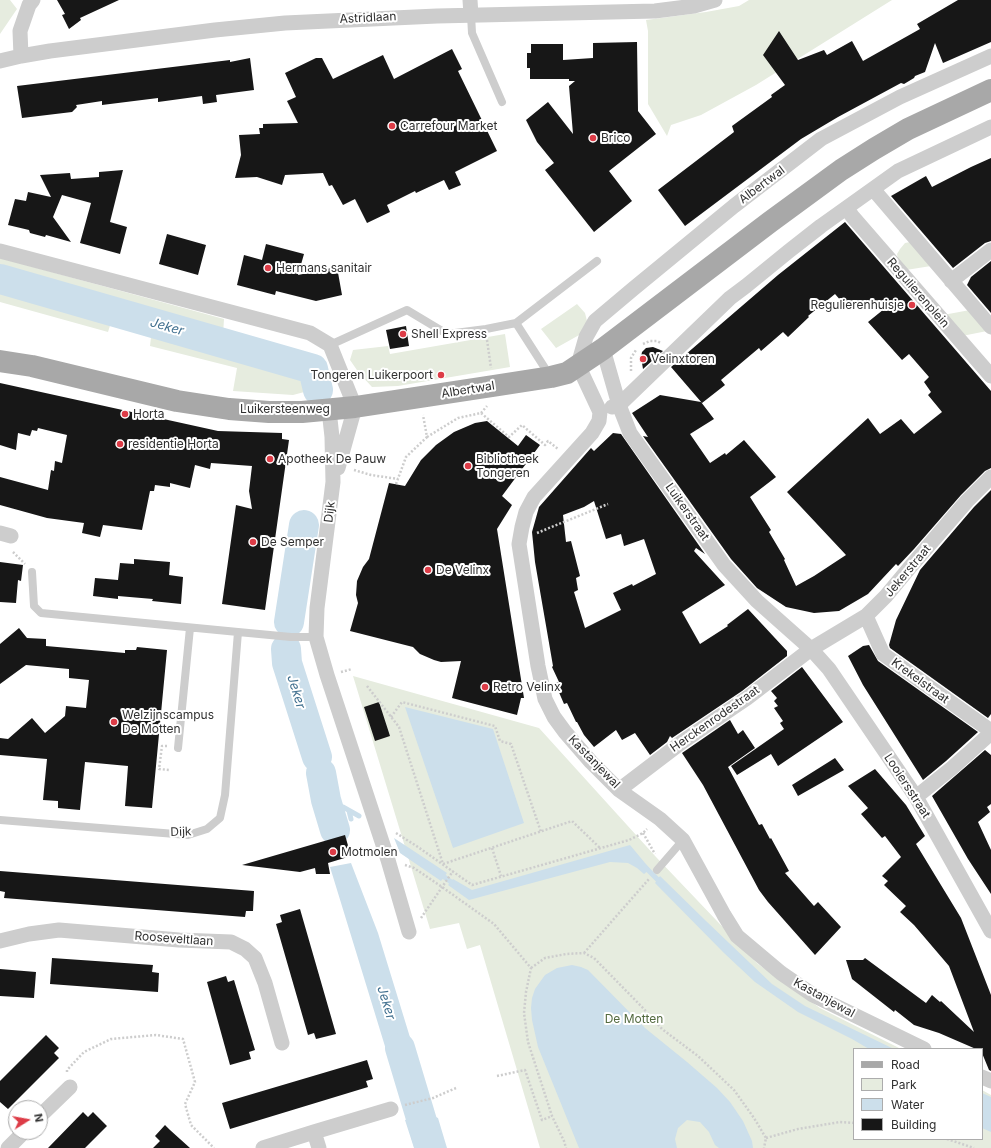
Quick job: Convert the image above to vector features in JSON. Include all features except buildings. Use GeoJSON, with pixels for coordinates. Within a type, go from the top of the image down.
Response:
{"type":"FeatureCollection","features":[{"type":"Feature","properties":{"kind":"main road","name":"Albertwal"},"geometry":{"type":"LineString","coordinates":[[355,407],[420,398],[567,373],[603,349],[841,170],[908,130],[991,90]]}},
{"type":"Feature","properties":{"kind":"main road","name":"Luikersteenweg"},"geometry":{"type":"LineString","coordinates":[[0,361],[32,366],[177,401],[229,409],[288,412],[355,407]]}},
{"type":"Feature","properties":{"kind":"street"},"geometry":{"type":"LineString","coordinates":[[21,56],[20,31],[29,5],[33,0]]}},
{"type":"Feature","properties":{"kind":"street"},"geometry":{"type":"LineString","coordinates":[[470,0],[470,15]]}},
{"type":"Feature","properties":{"kind":"street","name":"Astridlaan"},"geometry":{"type":"LineString","coordinates":[[0,61],[21,56],[215,30],[285,23],[470,15],[655,12],[694,6],[715,0]]}},
{"type":"Feature","properties":{"kind":"street","name":"Albertwal"},"geometry":{"type":"LineString","coordinates":[[578,365],[586,337],[595,321],[633,288],[728,211],[821,140],[900,96],[991,56]]}},
{"type":"Feature","properties":{"kind":"street"},"geometry":{"type":"LineString","coordinates":[[578,365],[600,412],[619,404],[730,298],[789,250],[898,171],[991,127]]}},
{"type":"Feature","properties":{"kind":"street"},"geometry":{"type":"LineString","coordinates":[[873,189],[991,327]]}},
{"type":"Feature","properties":{"kind":"street","name":"Regulierenplein"},"geometry":{"type":"LineString","coordinates":[[847,208],[991,376]]}},
{"type":"Feature","properties":{"kind":"street"},"geometry":{"type":"LineString","coordinates":[[951,280],[991,250]]}},
{"type":"Feature","properties":{"kind":"street"},"geometry":{"type":"LineString","coordinates":[[0,251],[310,333],[330,345],[355,407]]}},
{"type":"Feature","properties":{"kind":"street","name":"Luikerstraat"},"geometry":{"type":"LineString","coordinates":[[603,349],[619,404],[630,433],[724,565],[757,601],[811,649]]}},
{"type":"Feature","properties":{"kind":"street","name":"Dijk"},"geometry":{"type":"LineString","coordinates":[[355,407],[334,482],[317,608],[316,637],[327,675],[388,860],[409,932]]}},
{"type":"Feature","properties":{"kind":"street","name":"Dijk"},"geometry":{"type":"LineString","coordinates":[[329,410],[334,482]]}},
{"type":"Feature","properties":{"kind":"street","name":"Kastanjewal"},"geometry":{"type":"LineString","coordinates":[[600,412],[599,421],[592,433],[534,497],[526,512],[519,544],[538,666],[545,699],[554,717],[591,762],[619,790],[660,819],[683,840],[737,936],[780,973],[813,995],[922,1048]]}},
{"type":"Feature","properties":{"kind":"street","name":"Jekerstraat"},"geometry":{"type":"LineString","coordinates":[[811,649],[866,616],[886,596],[957,513],[991,477]]}},
{"type":"Feature","properties":{"kind":"street","name":"Krekelstraat"},"geometry":{"type":"LineString","coordinates":[[866,616],[883,654],[991,732]]}},
{"type":"Feature","properties":{"kind":"street","name":"Herckenrodestraat"},"geometry":{"type":"LineString","coordinates":[[619,790],[682,742],[747,698],[811,649]]}},
{"type":"Feature","properties":{"kind":"street","name":"Looiersstraat"},"geometry":{"type":"LineString","coordinates":[[811,649],[829,669],[916,797],[991,931]]}},
{"type":"Feature","properties":{"kind":"street"},"geometry":{"type":"LineString","coordinates":[[916,797],[952,768],[991,732]]}},
{"type":"Feature","properties":{"kind":"street","name":"Rooseveltlaan"},"geometry":{"type":"LineString","coordinates":[[0,941],[29,934],[59,930],[179,940],[232,942],[245,949],[255,958],[265,983],[282,1043]]}},
{"type":"Feature","properties":{"kind":"street"},"geometry":{"type":"LineString","coordinates":[[48,1108],[70,1087]]}},
{"type":"Feature","properties":{"kind":"street"},"geometry":{"type":"LineString","coordinates":[[263,1148],[391,1109]]}},
{"type":"Feature","properties":{"kind":"street"},"geometry":{"type":"LineString","coordinates":[[314,1132],[319,1148]]}},
{"type":"Feature","properties":{"kind":"street"},"geometry":{"type":"LineString","coordinates":[[8,1148],[16,1140]]}},
{"type":"Feature","properties":{"kind":"lane"},"geometry":{"type":"LineString","coordinates":[[470,15],[472,33],[502,102]]}},
{"type":"Feature","properties":{"kind":"lane"},"geometry":{"type":"LineString","coordinates":[[330,345],[406,310],[447,334],[486,329],[516,323],[597,261]]}},
{"type":"Feature","properties":{"kind":"lane"},"geometry":{"type":"LineString","coordinates":[[516,323],[550,377]]}},
{"type":"Feature","properties":{"kind":"lane"},"geometry":{"type":"LineString","coordinates":[[32,572],[34,606],[41,613],[291,637],[316,637]]}},
{"type":"Feature","properties":{"kind":"lane"},"geometry":{"type":"LineString","coordinates":[[178,748],[190,628]]}},
{"type":"Feature","properties":{"kind":"lane","name":"Dijk"},"geometry":{"type":"LineString","coordinates":[[0,820],[188,835],[207,829],[220,818],[225,795],[238,632]]}},
{"type":"Feature","properties":{"kind":"lane"},"geometry":{"type":"LineString","coordinates":[[659,867],[683,840]]}},
{"type":"Feature","properties":{"kind":"path"},"geometry":{"type":"LineString","coordinates":[[486,329],[493,386]]}},
{"type":"Feature","properties":{"kind":"path"},"geometry":{"type":"LineString","coordinates":[[637,386],[630,369],[631,358],[642,344],[650,341],[657,341],[665,344],[674,351]]}},
{"type":"Feature","properties":{"kind":"path"},"geometry":{"type":"LineString","coordinates":[[420,398],[427,437]]}},
{"type":"Feature","properties":{"kind":"path"},"geometry":{"type":"LineString","coordinates":[[396,484],[406,457],[427,437],[458,418],[481,413],[509,437],[522,425],[545,445],[548,441],[569,458]]}},
{"type":"Feature","properties":{"kind":"path"},"geometry":{"type":"LineString","coordinates":[[338,465],[371,475],[398,479]]}},
{"type":"Feature","properties":{"kind":"path"},"geometry":{"type":"LineString","coordinates":[[520,538],[550,529],[608,504]]}},
{"type":"Feature","properties":{"kind":"path"},"geometry":{"type":"LineString","coordinates":[[5,535],[5,544],[32,572]]}},
{"type":"Feature","properties":{"kind":"path"},"geometry":{"type":"LineString","coordinates":[[367,686],[399,727],[443,864]]}},
{"type":"Feature","properties":{"kind":"path"},"geometry":{"type":"LineString","coordinates":[[392,717],[402,702],[495,726],[500,741],[511,744],[541,832]]}},
{"type":"Feature","properties":{"kind":"path"},"geometry":{"type":"LineString","coordinates":[[169,770],[159,769],[162,746],[178,748]]}},
{"type":"Feature","properties":{"kind":"path"},"geometry":{"type":"LineString","coordinates":[[374,820],[418,847],[472,885],[629,840],[637,836]]}},
{"type":"Feature","properties":{"kind":"path"},"geometry":{"type":"LineString","coordinates":[[443,864],[572,821],[600,848]]}},
{"type":"Feature","properties":{"kind":"path"},"geometry":{"type":"LineString","coordinates":[[643,833],[659,867]]}},
{"type":"Feature","properties":{"kind":"path"},"geometry":{"type":"LineString","coordinates":[[492,848],[501,876]]}},
{"type":"Feature","properties":{"kind":"path"},"geometry":{"type":"LineString","coordinates":[[388,860],[414,868],[494,924],[531,968]]}},
{"type":"Feature","properties":{"kind":"path"},"geometry":{"type":"LineString","coordinates":[[409,932],[424,914],[454,871]]}},
{"type":"Feature","properties":{"kind":"path"},"geometry":{"type":"LineString","coordinates":[[584,953],[641,888]]}},
{"type":"Feature","properties":{"kind":"path"},"geometry":{"type":"LineString","coordinates":[[566,1148],[564,1140],[552,1116],[528,1042],[524,1013],[526,992],[531,968],[545,958],[566,954],[584,953],[594,958],[610,973],[662,1029],[698,1056],[734,1090],[766,1138],[764,1148]]}},
{"type":"Feature","properties":{"kind":"path"},"geometry":{"type":"LineString","coordinates":[[70,1087],[67,1070],[84,1052],[111,1039],[156,1035],[183,1039],[195,1082],[185,1104],[192,1125],[214,1148]]}},
{"type":"Feature","properties":{"kind":"path"},"geometry":{"type":"LineString","coordinates":[[497,1076],[525,1070],[542,1120],[552,1116]]}},
{"type":"Feature","properties":{"kind":"path"},"geometry":{"type":"LineString","coordinates":[[391,1109],[433,1098],[456,1088]]}},
{"type":"Feature","properties":{"kind":"path"},"geometry":{"type":"LineString","coordinates":[[766,1138],[798,1129],[840,1122],[853,1123]]}},
{"type":"Feature","properties":{"kind":"path"},"geometry":{"type":"LineString","coordinates":[[950,1140],[974,1148]]}},
{"type":"Feature","properties":{"kind":"green space"},"geometry":{"type":"Polygon","coordinates":[[[0,0],[10,0],[17,9],[0,34],[0,0]]]}},
{"type":"Feature","properties":{"kind":"green space"},"geometry":{"type":"Polygon","coordinates":[[[749,0],[892,0],[756,85],[701,115],[671,125],[667,136],[648,104],[648,31],[646,20],[739,6],[749,0]]]}},
{"type":"Feature","properties":{"kind":"green space"},"geometry":{"type":"Polygon","coordinates":[[[910,242],[931,266],[906,270],[898,260],[897,254],[905,243],[910,242]]]}},
{"type":"Feature","properties":{"kind":"green space"},"geometry":{"type":"Polygon","coordinates":[[[0,258],[224,319],[223,335],[0,271],[0,258]]]}},
{"type":"Feature","properties":{"kind":"green space"},"geometry":{"type":"Polygon","coordinates":[[[0,285],[113,316],[108,332],[0,302],[0,285]]]}},
{"type":"Feature","properties":{"kind":"green space"},"geometry":{"type":"Polygon","coordinates":[[[577,304],[585,313],[587,321],[581,334],[556,348],[541,329],[577,304]]]}},
{"type":"Feature","properties":{"kind":"green space"},"geometry":{"type":"Polygon","coordinates":[[[970,310],[987,331],[962,336],[943,315],[970,310]]]}},
{"type":"Feature","properties":{"kind":"green space"},"geometry":{"type":"Polygon","coordinates":[[[152,328],[305,374],[310,382],[308,391],[293,395],[233,391],[237,368],[150,346],[152,328]]]}},
{"type":"Feature","properties":{"kind":"green space"},"geometry":{"type":"Polygon","coordinates":[[[505,334],[510,367],[398,386],[372,387],[359,373],[350,360],[353,350],[388,346],[390,354],[505,334]]]}},
{"type":"Feature","properties":{"kind":"green space","name":"De Motten"},"geometry":{"type":"Polygon","coordinates":[[[353,676],[539,728],[656,857],[758,964],[820,1008],[899,1048],[853,1048],[853,1140],[983,1140],[983,1091],[991,1095],[991,1148],[540,1148],[480,945],[467,949],[459,923],[430,929],[353,676]]]}},
{"type":"Feature","properties":{"kind":"water"},"geometry":{"type":"Polygon","coordinates":[[[405,707],[493,729],[524,823],[453,848],[405,707]]]}},
{"type":"Feature","properties":{"kind":"water"},"geometry":{"type":"Polygon","coordinates":[[[394,838],[447,873],[441,881],[400,853],[394,838]]]}},
{"type":"Feature","properties":{"kind":"water"},"geometry":{"type":"Polygon","coordinates":[[[630,845],[650,869],[644,874],[628,863],[610,862],[469,900],[448,885],[453,879],[472,890],[630,845]]]}},
{"type":"Feature","properties":{"kind":"water"},"geometry":{"type":"Polygon","coordinates":[[[351,863],[378,933],[424,1083],[399,1092],[330,867],[351,863]]]}},
{"type":"Feature","properties":{"kind":"water"},"geometry":{"type":"Polygon","coordinates":[[[660,876],[772,984],[805,1006],[892,1048],[867,1048],[798,1012],[755,982],[724,953],[655,883],[660,876]]]}},
{"type":"Feature","properties":{"kind":"water"},"geometry":{"type":"Polygon","coordinates":[[[572,965],[588,970],[645,1028],[717,1088],[730,1102],[743,1121],[752,1141],[753,1148],[719,1148],[715,1145],[709,1132],[700,1122],[687,1120],[678,1128],[675,1139],[677,1148],[579,1148],[538,1047],[531,1008],[535,989],[545,975],[557,968],[572,965]]]}},
{"type":"Feature","properties":{"kind":"water"},"geometry":{"type":"Polygon","coordinates":[[[983,1093],[991,1097],[991,1132],[983,1128],[983,1093]]]}},
{"type":"Feature","properties":{"kind":"water"},"geometry":{"type":"Polygon","coordinates":[[[427,1113],[438,1118],[447,1148],[414,1148],[405,1120],[427,1113]]]}},
{"type":"Feature","properties":{"kind":"waterway","name":"Jeker"},"geometry":{"type":"LineString","coordinates":[[0,279],[313,369],[318,390]]}},
{"type":"Feature","properties":{"kind":"waterway","name":"Jeker"},"geometry":{"type":"LineString","coordinates":[[289,622],[304,525]]}},
{"type":"Feature","properties":{"kind":"waterway","name":"Jeker"},"geometry":{"type":"LineString","coordinates":[[286,649],[287,663],[317,757]]}},
{"type":"Feature","properties":{"kind":"waterway","name":"Jeker"},"geometry":{"type":"LineString","coordinates":[[321,773],[326,800],[335,830]]}},
{"type":"Feature","properties":{"kind":"waterway"},"geometry":{"type":"LineString","coordinates":[[326,800],[359,816]]}},
{"type":"Feature","properties":{"kind":"waterway"},"geometry":{"type":"LineString","coordinates":[[349,811],[351,819]]}},
{"type":"Feature","properties":{"kind":"waterway"},"geometry":{"type":"LineString","coordinates":[[644,866],[662,884]]}},
{"type":"Feature","properties":{"kind":"waterway"},"geometry":{"type":"LineString","coordinates":[[439,873],[455,885]]}},
{"type":"Feature","properties":{"kind":"waterway","name":"Jeker"},"geometry":{"type":"LineString","coordinates":[[400,1048],[430,1148]]}},
{"type":"Feature","properties":{"kind":"place","name":"Carrefour Market"},"geometry":{"type":"Point","coordinates":[392,126]}},
{"type":"Feature","properties":{"kind":"place","name":"Brico"},"geometry":{"type":"Point","coordinates":[593,138]}},
{"type":"Feature","properties":{"kind":"place","name":"Hermans sanitair"},"geometry":{"type":"Point","coordinates":[268,268]}},
{"type":"Feature","properties":{"kind":"place","name":"Regulierenhuisje"},"geometry":{"type":"Point","coordinates":[912,305]}},
{"type":"Feature","properties":{"kind":"place","name":"Shell Express"},"geometry":{"type":"Point","coordinates":[403,334]}},
{"type":"Feature","properties":{"kind":"place","name":"Velinxtoren"},"geometry":{"type":"Point","coordinates":[643,359]}},
{"type":"Feature","properties":{"kind":"place","name":"Tongeren Luikerpoort"},"geometry":{"type":"Point","coordinates":[441,375]}},
{"type":"Feature","properties":{"kind":"place","name":"Horta"},"geometry":{"type":"Point","coordinates":[125,414]}},
{"type":"Feature","properties":{"kind":"place","name":"residentie Horta"},"geometry":{"type":"Point","coordinates":[120,444]}},
{"type":"Feature","properties":{"kind":"place","name":"Apotheek De Pauw"},"geometry":{"type":"Point","coordinates":[270,459]}},
{"type":"Feature","properties":{"kind":"place","name":"Bibliotheek Tongeren"},"geometry":{"type":"Point","coordinates":[468,466]}},
{"type":"Feature","properties":{"kind":"place","name":"De Semper"},"geometry":{"type":"Point","coordinates":[253,542]}},
{"type":"Feature","properties":{"kind":"place","name":"De Velinx"},"geometry":{"type":"Point","coordinates":[428,570]}},
{"type":"Feature","properties":{"kind":"place","name":"Retro Velinx"},"geometry":{"type":"Point","coordinates":[485,687]}},
{"type":"Feature","properties":{"kind":"place","name":"Welzijnscampus De Motten"},"geometry":{"type":"Point","coordinates":[114,722]}},
{"type":"Feature","properties":{"kind":"place","name":"Motmolen"},"geometry":{"type":"Point","coordinates":[333,852]}}]}
